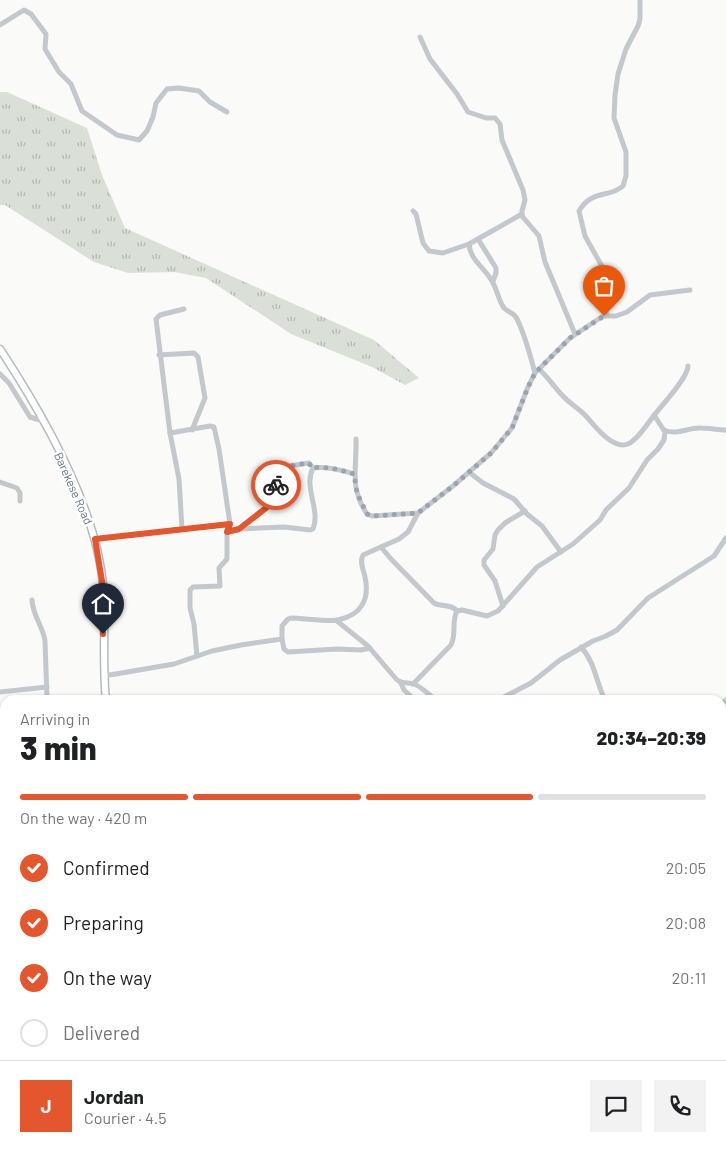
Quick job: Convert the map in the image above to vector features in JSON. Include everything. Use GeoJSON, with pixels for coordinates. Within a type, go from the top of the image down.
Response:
{"type":"FeatureCollection","features":[{"type":"Feature","properties":{"kind":"main road","name":"Barekese Road"},"geometry":{"type":"LineString","coordinates":[[0,349],[43,421],[67,468],[95,539],[103,587],[106,695]]}},
{"type":"Feature","properties":{"kind":"street"},"geometry":{"type":"LineString","coordinates":[[370,648],[361,650],[337,648],[288,652],[284,649],[282,626],[288,618],[337,621],[352,614],[365,603],[367,587],[361,558],[366,553],[382,547],[408,532],[418,513],[491,453],[512,428],[528,387],[537,371],[575,334],[604,316],[607,311],[604,270],[585,236],[579,211],[593,197],[617,191],[623,186],[626,176],[626,152],[614,118],[615,95],[618,74],[626,49],[640,19],[640,0]]}},
{"type":"Feature","properties":{"kind":"street"},"geometry":{"type":"LineString","coordinates":[[0,25],[24,10],[32,14],[46,34],[45,49],[59,72],[71,84],[82,111],[117,135],[139,140],[147,130],[153,117],[156,103],[167,88],[199,91],[210,102],[227,112]]}},
{"type":"Feature","properties":{"kind":"street"},"geometry":{"type":"LineString","coordinates":[[420,37],[430,59],[468,112],[486,118],[495,118],[498,122],[502,140],[523,190],[525,200],[522,214],[525,221],[539,236],[545,262],[575,334]]}},
{"type":"Feature","properties":{"kind":"street"},"geometry":{"type":"LineString","coordinates":[[413,211],[416,214],[423,243],[429,251],[442,253],[469,244],[522,214]]}},
{"type":"Feature","properties":{"kind":"street"},"geometry":{"type":"LineString","coordinates":[[478,239],[496,268],[493,281]]}},
{"type":"Feature","properties":{"kind":"street"},"geometry":{"type":"LineString","coordinates":[[469,244],[472,257],[493,281],[503,305],[515,315],[537,371],[548,377],[560,394],[585,415],[612,442],[618,445],[627,444],[634,439],[668,401],[688,372],[688,366]]}},
{"type":"Feature","properties":{"kind":"street"},"geometry":{"type":"LineString","coordinates":[[604,316],[616,316],[628,312],[650,295],[690,290]]}},
{"type":"Feature","properties":{"kind":"street"},"geometry":{"type":"LineString","coordinates":[[182,530],[178,479],[159,355],[156,318],[160,315],[184,309]]}},
{"type":"Feature","properties":{"kind":"street"},"geometry":{"type":"LineString","coordinates":[[159,355],[194,353],[198,357],[205,398],[192,430]]}},
{"type":"Feature","properties":{"kind":"street"},"geometry":{"type":"LineString","coordinates":[[0,374],[9,383],[30,417],[43,421]]}},
{"type":"Feature","properties":{"kind":"street"},"geometry":{"type":"LineString","coordinates":[[457,611],[462,610],[487,616],[498,611],[537,567],[573,544],[600,520],[606,510],[629,488],[647,460],[664,440],[664,430],[654,415]]}},
{"type":"Feature","properties":{"kind":"street"},"geometry":{"type":"LineString","coordinates":[[170,433],[210,426],[214,427],[230,524],[227,532],[227,559],[219,566],[220,586],[193,587],[190,590],[190,608],[194,624],[197,656]]}},
{"type":"Feature","properties":{"kind":"street"},"geometry":{"type":"LineString","coordinates":[[664,430],[676,433],[700,428],[726,430]]}},
{"type":"Feature","properties":{"kind":"street"},"geometry":{"type":"LineString","coordinates":[[356,439],[357,456],[354,474],[357,493],[367,514],[372,516],[418,513]]}},
{"type":"Feature","properties":{"kind":"street"},"geometry":{"type":"LineString","coordinates":[[227,532],[239,529],[284,527],[313,529],[315,521],[310,478],[312,468],[309,463],[289,466],[272,492],[266,508],[239,529]]}},
{"type":"Feature","properties":{"kind":"street"},"geometry":{"type":"LineString","coordinates":[[312,468],[318,467],[354,474]]}},
{"type":"Feature","properties":{"kind":"street"},"geometry":{"type":"LineString","coordinates":[[469,472],[483,483],[506,493],[514,499],[542,526],[561,552]]}},
{"type":"Feature","properties":{"kind":"street"},"geometry":{"type":"LineString","coordinates":[[0,482],[17,488],[20,493],[20,501]]}},
{"type":"Feature","properties":{"kind":"street"},"geometry":{"type":"LineString","coordinates":[[503,606],[495,581],[484,565],[484,560],[493,549],[495,535],[498,530],[505,523],[525,511]]}},
{"type":"Feature","properties":{"kind":"street"},"geometry":{"type":"LineString","coordinates":[[95,539],[230,524]]}},
{"type":"Feature","properties":{"kind":"street"},"geometry":{"type":"LineString","coordinates":[[508,695],[531,683],[560,660],[581,647],[617,630],[648,598],[714,556],[726,538]]}},
{"type":"Feature","properties":{"kind":"street"},"geometry":{"type":"LineString","coordinates":[[382,547],[390,559],[434,603],[453,607],[457,611]]}},
{"type":"Feature","properties":{"kind":"street"},"geometry":{"type":"LineString","coordinates":[[32,600],[36,618],[44,635],[47,695]]}},
{"type":"Feature","properties":{"kind":"street"},"geometry":{"type":"LineString","coordinates":[[412,684],[451,645],[454,638],[457,611]]}},
{"type":"Feature","properties":{"kind":"street"},"geometry":{"type":"LineString","coordinates":[[337,621],[370,648],[410,695]]}},
{"type":"Feature","properties":{"kind":"street"},"geometry":{"type":"LineString","coordinates":[[104,676],[174,664],[241,644],[282,639]]}},
{"type":"Feature","properties":{"kind":"street"},"geometry":{"type":"LineString","coordinates":[[581,647],[592,663],[602,695]]}},
{"type":"Feature","properties":{"kind":"street"},"geometry":{"type":"LineString","coordinates":[[401,683],[412,684],[430,695]]}},
{"type":"Feature","properties":{"kind":"street"},"geometry":{"type":"LineString","coordinates":[[0,692],[47,687]]}},
{"type":"Feature","properties":{"kind":"green space"},"geometry":{"type":"Polygon","coordinates":[[[0,92],[7,92],[87,128],[102,175],[125,228],[374,340],[419,378],[405,385],[372,367],[291,334],[206,278],[174,272],[128,273],[94,262],[5,205],[0,205],[0,92]]]}},
{"type":"Feature","properties":{"kind":"way so far"},"geometry":{"type":"LineString","coordinates":[[276,485],[289,466],[309,463],[312,468],[318,467],[354,474],[355,487],[367,514],[372,516],[418,513],[453,486],[499,445],[516,420],[535,373],[570,338],[604,316]]}},
{"type":"Feature","properties":{"kind":"route"},"geometry":{"type":"LineString","coordinates":[[103,634],[103,587],[95,539],[230,524],[227,532],[239,529],[268,506],[276,485]]}}]}
